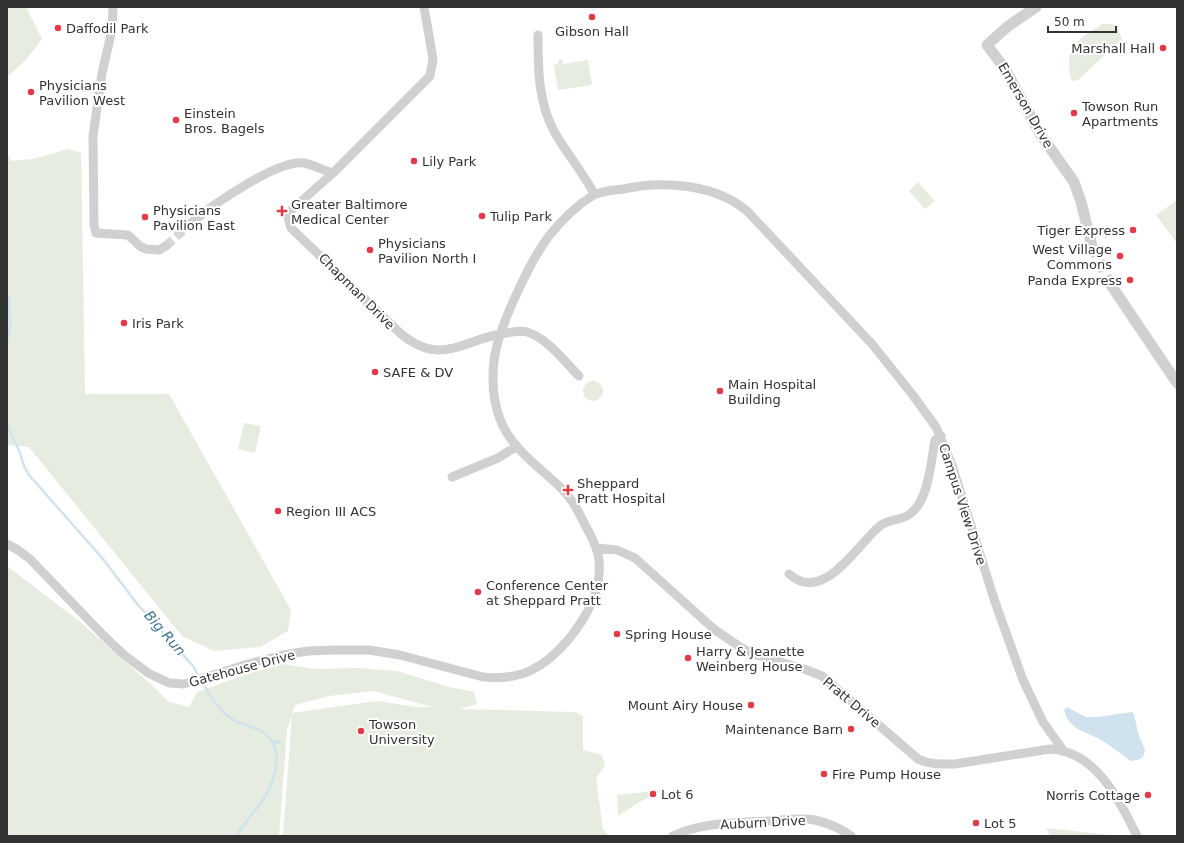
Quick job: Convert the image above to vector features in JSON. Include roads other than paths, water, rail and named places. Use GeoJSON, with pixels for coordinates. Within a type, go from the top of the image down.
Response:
{"type":"FeatureCollection","features":[{"type":"Feature","properties":{"kind":"street"},"geometry":{"type":"LineString","coordinates":[[113,7],[112,30],[102,73],[94,126],[94,225],[96,233],[128,235],[141,247],[146,249],[159,250],[166,246]]}},
{"type":"Feature","properties":{"kind":"street"},"geometry":{"type":"LineString","coordinates":[[191,223],[233,193],[280,168],[303,163],[333,173],[430,76],[433,59],[424,7]]}},
{"type":"Feature","properties":{"kind":"street","name":"Emerson Drive"},"geometry":{"type":"LineString","coordinates":[[1036,7],[1007,27],[987,45],[1006,69],[1041,135],[1074,182],[1081,202],[1092,246]]}},
{"type":"Feature","properties":{"kind":"street"},"geometry":{"type":"LineString","coordinates":[[538,34],[539,74],[543,101],[548,119],[555,134],[581,171],[594,194]]}},
{"type":"Feature","properties":{"kind":"street","name":"Chapman Drive"},"geometry":{"type":"LineString","coordinates":[[333,173],[286,214],[292,228],[400,333],[414,344],[435,351],[449,350],[500,334]]}},
{"type":"Feature","properties":{"kind":"street","name":"Campus View Drive"},"geometry":{"type":"LineString","coordinates":[[594,194],[633,187],[672,186],[695,188],[726,196],[742,206],[872,344],[919,403],[941,436],[957,480],[1002,625],[1022,680],[1038,713],[1052,736],[1063,750],[1078,756],[1100,775],[1123,808],[1137,836]]}},
{"type":"Feature","properties":{"kind":"street","name":"Gatehouse Drive"},"geometry":{"type":"LineString","coordinates":[[7,544],[30,558],[104,636],[131,661],[162,681],[179,685],[261,660],[308,651],[369,650],[400,655],[483,677],[504,678],[523,674],[538,668],[553,657],[571,636],[587,612],[598,577],[599,561],[597,548],[580,514],[569,498],[517,446],[503,426],[495,399],[494,360],[500,334],[526,277],[548,237],[563,221],[594,194]]}},
{"type":"Feature","properties":{"kind":"street"},"geometry":{"type":"LineString","coordinates":[[1109,282],[1177,383]]}},
{"type":"Feature","properties":{"kind":"street"},"geometry":{"type":"LineString","coordinates":[[500,334],[527,332],[541,338],[579,376]]}},
{"type":"Feature","properties":{"kind":"street"},"geometry":{"type":"LineString","coordinates":[[789,574],[800,581],[805,582],[812,583],[824,580],[839,568],[881,525],[887,521],[910,514],[923,497],[926,489],[935,440],[941,436]]}},
{"type":"Feature","properties":{"kind":"street"},"geometry":{"type":"LineString","coordinates":[[452,477],[492,461],[517,446]]}},
{"type":"Feature","properties":{"kind":"street","name":"Pratt Drive"},"geometry":{"type":"LineString","coordinates":[[597,548],[617,550],[635,558],[714,630],[740,647],[753,654],[797,666],[822,676],[830,681],[913,754],[926,762],[954,764],[1050,749],[1063,750]]}},
{"type":"Feature","properties":{"kind":"street","name":"Auburn Drive"},"geometry":{"type":"LineString","coordinates":[[673,836],[688,830],[713,825],[799,819],[814,820],[831,825],[851,836]]}},
{"type":"Feature","properties":{"kind":"water"},"geometry":{"type":"Polygon","coordinates":[[[1067,707],[1086,717],[1098,717],[1132,712],[1134,714],[1138,733],[1145,750],[1143,757],[1138,760],[1131,761],[1101,740],[1078,729],[1067,717],[1064,710],[1067,707]]]}},
{"type":"Feature","properties":{"kind":"waterway","name":"Big Run"},"geometry":{"type":"LineString","coordinates":[[7,295],[9,299],[10,326],[7,342]]}},
{"type":"Feature","properties":{"kind":"waterway","name":"Big Run"},"geometry":{"type":"LineString","coordinates":[[7,424],[29,475],[103,559],[138,605],[193,666],[199,677]]}},
{"type":"Feature","properties":{"kind":"waterway","name":"Big Run"},"geometry":{"type":"LineString","coordinates":[[202,681],[207,691],[225,713],[233,720],[263,732],[275,747],[277,760],[271,785],[262,801],[237,836]]}},
{"type":"Feature","properties":{"kind":"waterway","name":"Big Run"},"geometry":{"type":"LineString","coordinates":[[273,741],[280,743]]}},
{"type":"Feature","properties":{"kind":"tunnel"},"geometry":{"type":"LineString","coordinates":[[166,246],[191,223]]}},
{"type":"Feature","properties":{"kind":"tunnel"},"geometry":{"type":"LineString","coordinates":[[1092,246],[1109,282]]}},
{"type":"Feature","properties":{"kind":"place","name":"Gibson Hall"},"geometry":{"type":"Point","coordinates":[592,17]}},
{"type":"Feature","properties":{"kind":"place","name":"Daffodil Park"},"geometry":{"type":"Point","coordinates":[58,28]}},
{"type":"Feature","properties":{"kind":"place","name":"Marshall Hall"},"geometry":{"type":"Point","coordinates":[1163,48]}},
{"type":"Feature","properties":{"kind":"place","name":"Physicians Pavilion West"},"geometry":{"type":"Point","coordinates":[31,92]}},
{"type":"Feature","properties":{"kind":"place","name":"Towson Run Apartments"},"geometry":{"type":"Point","coordinates":[1074,113]}},
{"type":"Feature","properties":{"kind":"place","name":"Einstein Bros. Bagels"},"geometry":{"type":"Point","coordinates":[176,120]}},
{"type":"Feature","properties":{"kind":"place","name":"Lily Park"},"geometry":{"type":"Point","coordinates":[414,161]}},
{"type":"Feature","properties":{"kind":"place","name":"Greater Baltimore Medical Center"},"geometry":{"type":"Point","coordinates":[282,211]}},
{"type":"Feature","properties":{"kind":"place","name":"Tulip Park"},"geometry":{"type":"Point","coordinates":[482,216]}},
{"type":"Feature","properties":{"kind":"place","name":"Physicians Pavilion East"},"geometry":{"type":"Point","coordinates":[145,217]}},
{"type":"Feature","properties":{"kind":"place","name":"Tiger Express"},"geometry":{"type":"Point","coordinates":[1133,230]}},
{"type":"Feature","properties":{"kind":"place","name":"Physicians Pavilion North I"},"geometry":{"type":"Point","coordinates":[370,250]}},
{"type":"Feature","properties":{"kind":"place","name":"West Village Commons"},"geometry":{"type":"Point","coordinates":[1120,256]}},
{"type":"Feature","properties":{"kind":"place","name":"Panda Express"},"geometry":{"type":"Point","coordinates":[1130,280]}},
{"type":"Feature","properties":{"kind":"place","name":"Iris Park"},"geometry":{"type":"Point","coordinates":[124,323]}},
{"type":"Feature","properties":{"kind":"place","name":"SAFE & DV"},"geometry":{"type":"Point","coordinates":[375,372]}},
{"type":"Feature","properties":{"kind":"place","name":"Main Hospital Building"},"geometry":{"type":"Point","coordinates":[720,391]}},
{"type":"Feature","properties":{"kind":"place","name":"Sheppard Pratt Hospital"},"geometry":{"type":"Point","coordinates":[568,490]}},
{"type":"Feature","properties":{"kind":"place","name":"Region III ACS"},"geometry":{"type":"Point","coordinates":[278,511]}},
{"type":"Feature","properties":{"kind":"place","name":"Conference Center at Sheppard Pratt"},"geometry":{"type":"Point","coordinates":[478,592]}},
{"type":"Feature","properties":{"kind":"place","name":"Spring House"},"geometry":{"type":"Point","coordinates":[617,634]}},
{"type":"Feature","properties":{"kind":"place","name":"Harry & Jeanette Weinberg House"},"geometry":{"type":"Point","coordinates":[688,658]}},
{"type":"Feature","properties":{"kind":"place","name":"Mount Airy House"},"geometry":{"type":"Point","coordinates":[751,705]}},
{"type":"Feature","properties":{"kind":"place","name":"Maintenance Barn"},"geometry":{"type":"Point","coordinates":[851,729]}},
{"type":"Feature","properties":{"kind":"place","name":"Towson University"},"geometry":{"type":"Point","coordinates":[361,731]}},
{"type":"Feature","properties":{"kind":"place","name":"Fire Pump House"},"geometry":{"type":"Point","coordinates":[824,774]}},
{"type":"Feature","properties":{"kind":"place","name":"Lot 6"},"geometry":{"type":"Point","coordinates":[653,794]}},
{"type":"Feature","properties":{"kind":"place","name":"Norris Cottage"},"geometry":{"type":"Point","coordinates":[1148,795]}},
{"type":"Feature","properties":{"kind":"place","name":"Lot 5"},"geometry":{"type":"Point","coordinates":[976,823]}}]}
